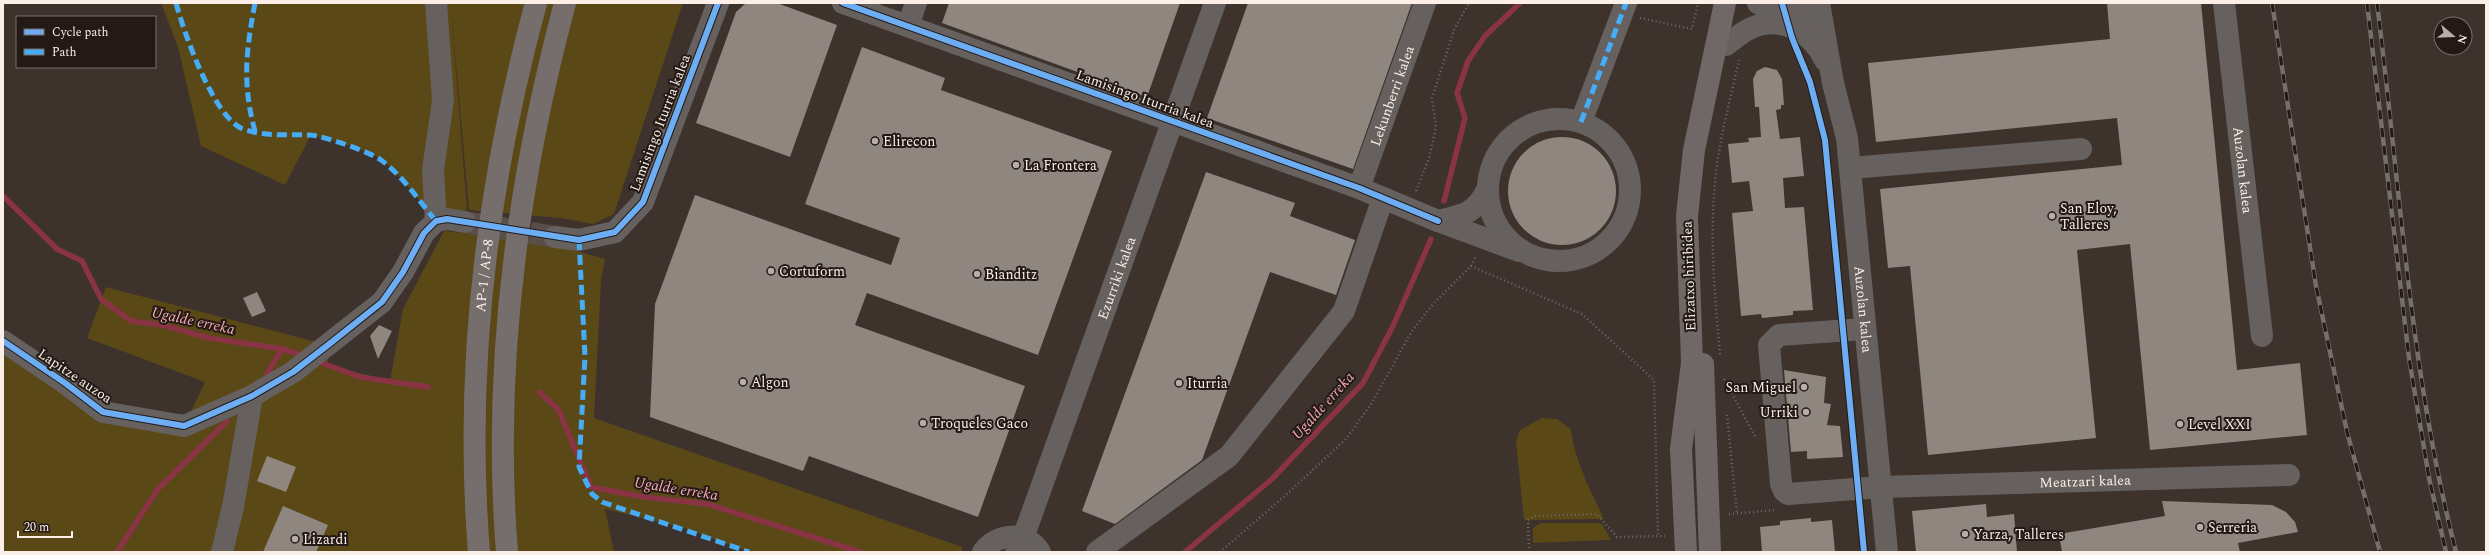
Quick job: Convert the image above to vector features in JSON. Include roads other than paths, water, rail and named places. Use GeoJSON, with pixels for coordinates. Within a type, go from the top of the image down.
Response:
{"type":"FeatureCollection","features":[{"type":"Feature","properties":{"kind":"highway","name":"AP-1 / AP-8"},"geometry":{"type":"LineString","coordinates":[[479,552],[474,451],[476,358],[488,227],[510,105],[536,3]]}},
{"type":"Feature","properties":{"kind":"highway","name":"AP-1 / AP-8"},"geometry":{"type":"LineString","coordinates":[[507,552],[503,475],[505,353],[516,232],[538,112],[565,3]]}},
{"type":"Feature","properties":{"kind":"highway"},"geometry":{"type":"LineString","coordinates":[[503,475],[516,501],[522,552]]}},
{"type":"Feature","properties":{"kind":"highway"},"geometry":{"type":"LineString","coordinates":[[466,552],[477,527]]}},
{"type":"Feature","properties":{"kind":"main road","name":"Elizatxo hiribidea"},"geometry":{"type":"LineString","coordinates":[[1686,552],[1681,449],[1692,363],[1686,250],[1687,216],[1694,150],[1725,3]]}},
{"type":"Feature","properties":{"kind":"main road","name":"Elizatxo hiribidea"},"geometry":{"type":"LineString","coordinates":[[1710,552],[1697,216],[1704,151],[1733,49],[1735,3]]}},
{"type":"Feature","properties":{"kind":"street"},"geometry":{"type":"LineString","coordinates":[[436,3],[443,100],[434,170],[436,221],[447,219],[465,222]]}},
{"type":"Feature","properties":{"kind":"street","name":"Lamisingo Iturria kalea"},"geometry":{"type":"LineString","coordinates":[[555,237],[579,240],[615,232],[643,202],[718,3]]}},
{"type":"Feature","properties":{"kind":"street","name":"Lamisingo Iturria kalea"},"geometry":{"type":"LineString","coordinates":[[843,3],[1359,188],[1438,221],[1519,251]]}},
{"type":"Feature","properties":{"kind":"street"},"geometry":{"type":"LineString","coordinates":[[908,26],[916,3]]}},
{"type":"Feature","properties":{"kind":"street","name":"Ezurriki kalea"},"geometry":{"type":"LineString","coordinates":[[1020,545],[1215,3]]}},
{"type":"Feature","properties":{"kind":"street","name":"Lekunberri kalea"},"geometry":{"type":"LineString","coordinates":[[1359,188],[1425,3]]}},
{"type":"Feature","properties":{"kind":"street","name":"Auzolan kalea"},"geometry":{"type":"LineString","coordinates":[[1758,3],[1763,6],[1795,14],[1815,31],[1820,12]]}},
{"type":"Feature","properties":{"kind":"street","name":"Auzolan kalea"},"geometry":{"type":"LineString","coordinates":[[2224,3],[2262,336]]}},
{"type":"Feature","properties":{"kind":"street"},"geometry":{"type":"LineString","coordinates":[[1581,122],[1624,9]]}},
{"type":"Feature","properties":{"kind":"street","name":"Auzolan kalea"},"geometry":{"type":"LineString","coordinates":[[1820,12],[1830,69],[1847,138],[1887,552]]}},
{"type":"Feature","properties":{"kind":"street","name":"Auzolan kalea"},"geometry":{"type":"LineString","coordinates":[[1733,49],[1747,29],[1757,26],[1778,24],[1795,14]]}},
{"type":"Feature","properties":{"kind":"street","name":"Auzolan kalea"},"geometry":{"type":"LineString","coordinates":[[1795,14],[1830,69]]}},
{"type":"Feature","properties":{"kind":"street"},"geometry":{"type":"LineString","coordinates":[[1574,119],[1581,122],[1597,128],[1620,152],[1629,175],[1629,206],[1619,229],[1609,241],[1589,255],[1564,261],[1531,256],[1519,251],[1493,218],[1487,190],[1490,169],[1498,152],[1515,133],[1537,121],[1574,119]]}},
{"type":"Feature","properties":{"kind":"street"},"geometry":{"type":"LineString","coordinates":[[1850,168],[2081,149]]}},
{"type":"Feature","properties":{"kind":"street"},"geometry":{"type":"LineString","coordinates":[[1438,221],[1462,216],[1475,210],[1487,190]]}},
{"type":"Feature","properties":{"kind":"street"},"geometry":{"type":"LineString","coordinates":[[1097,552],[1230,456],[1344,310],[1383,198]]}},
{"type":"Feature","properties":{"kind":"street","name":"Lapitze auzoa"},"geometry":{"type":"LineString","coordinates":[[3,341],[66,383],[103,412],[184,426],[252,396],[293,372],[382,302],[403,272],[424,233],[436,221]]}},
{"type":"Feature","properties":{"kind":"street","name":"Meatzari kalea"},"geometry":{"type":"LineString","coordinates":[[1865,329],[1778,335],[1769,345],[1769,365],[1781,484],[1784,491],[1795,495],[1880,487],[2289,475]]}},
{"type":"Feature","properties":{"kind":"street"},"geometry":{"type":"LineString","coordinates":[[222,552],[232,507],[252,396]]}},
{"type":"Feature","properties":{"kind":"street"},"geometry":{"type":"LineString","coordinates":[[983,552],[987,546],[999,538],[1012,536],[1020,545],[1033,544],[1040,552]]}},
{"type":"Feature","properties":{"kind":"waterway","name":"Ugalde erreka"},"geometry":{"type":"LineString","coordinates":[[1444,201],[1465,118],[1457,93],[1468,61],[1485,36],[1520,3]]}},
{"type":"Feature","properties":{"kind":"waterway","name":"Ugalde erreka"},"geometry":{"type":"LineString","coordinates":[[3,196],[57,249],[82,261],[101,299],[131,321],[162,325],[209,338],[282,349],[305,356]]}},
{"type":"Feature","properties":{"kind":"waterway","name":"Ugalde erreka"},"geometry":{"type":"LineString","coordinates":[[1185,552],[1272,479],[1363,383],[1393,326],[1431,239]]}},
{"type":"Feature","properties":{"kind":"waterway"},"geometry":{"type":"LineString","coordinates":[[267,374],[282,349]]}},
{"type":"Feature","properties":{"kind":"waterway","name":"Ugalde erreka"},"geometry":{"type":"LineString","coordinates":[[317,361],[360,377],[428,387]]}},
{"type":"Feature","properties":{"kind":"waterway","name":"Ugalde erreka"},"geometry":{"type":"LineString","coordinates":[[539,392],[558,409],[591,487],[644,497],[707,504],[861,552]]}},
{"type":"Feature","properties":{"kind":"waterway"},"geometry":{"type":"LineString","coordinates":[[117,552],[158,489],[227,421]]}},
{"type":"Feature","properties":{"kind":"tunnel"},"geometry":{"type":"LineString","coordinates":[[465,222],[555,237]]}},
{"type":"Feature","properties":{"kind":"railway"},"geometry":{"type":"LineString","coordinates":[[2272,3],[2316,286],[2347,432],[2380,552]]}},
{"type":"Feature","properties":{"kind":"railway"},"geometry":{"type":"LineString","coordinates":[[2367,3],[2409,358],[2429,478],[2446,552]]}},
{"type":"Feature","properties":{"kind":"railway"},"geometry":{"type":"LineString","coordinates":[[2377,3],[2417,348],[2427,416],[2440,485],[2456,552]]}},
{"type":"Feature","properties":{"kind":"place","name":"Elirecon"},"geometry":{"type":"Point","coordinates":[875,141]}},
{"type":"Feature","properties":{"kind":"place","name":"La Frontera"},"geometry":{"type":"Point","coordinates":[1016,165]}},
{"type":"Feature","properties":{"kind":"place","name":"San Eloy, Talleres"},"geometry":{"type":"Point","coordinates":[2052,216]}},
{"type":"Feature","properties":{"kind":"place","name":"Cortuform"},"geometry":{"type":"Point","coordinates":[771,271]}},
{"type":"Feature","properties":{"kind":"place","name":"Bianditz"},"geometry":{"type":"Point","coordinates":[977,274]}},
{"type":"Feature","properties":{"kind":"place","name":"Algon"},"geometry":{"type":"Point","coordinates":[743,382]}},
{"type":"Feature","properties":{"kind":"place","name":"Iturria"},"geometry":{"type":"Point","coordinates":[1179,383]}},
{"type":"Feature","properties":{"kind":"place","name":"San Miguel"},"geometry":{"type":"Point","coordinates":[1804,387]}},
{"type":"Feature","properties":{"kind":"place","name":"Urriki"},"geometry":{"type":"Point","coordinates":[1806,412]}},
{"type":"Feature","properties":{"kind":"place","name":"Troqueles Gaco"},"geometry":{"type":"Point","coordinates":[923,423]}},
{"type":"Feature","properties":{"kind":"place","name":"Level XXI"},"geometry":{"type":"Point","coordinates":[2180,424]}},
{"type":"Feature","properties":{"kind":"place","name":"Serreria"},"geometry":{"type":"Point","coordinates":[2200,527]}},
{"type":"Feature","properties":{"kind":"place","name":"Yarza, Talleres"},"geometry":{"type":"Point","coordinates":[1965,534]}},
{"type":"Feature","properties":{"kind":"place","name":"Lizardi"},"geometry":{"type":"Point","coordinates":[295,539]}}]}
